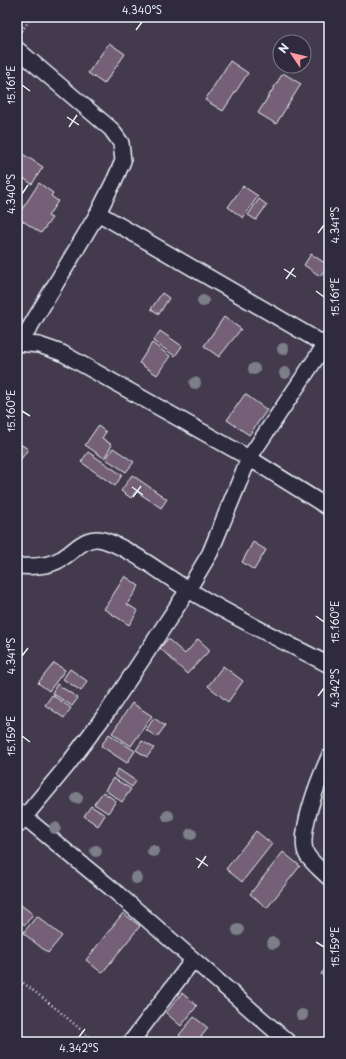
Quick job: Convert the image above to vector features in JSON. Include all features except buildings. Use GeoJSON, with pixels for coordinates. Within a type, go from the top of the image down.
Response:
{"type":"FeatureCollection","features":[{"type":"Feature","properties":{"kind":"street"},"geometry":{"type":"LineString","coordinates":[[17,49],[111,129],[121,143],[123,161],[98,213],[19,343],[39,345],[62,353],[249,458],[329,508]]}},
{"type":"Feature","properties":{"kind":"street"},"geometry":{"type":"LineString","coordinates":[[98,213],[328,343],[249,458],[210,553],[188,590],[108,711],[66,767],[19,818],[111,888],[288,1042]]}},
{"type":"Feature","properties":{"kind":"street"},"geometry":{"type":"LineString","coordinates":[[17,566],[29,567],[50,564],[61,559],[83,542],[92,539],[104,540],[256,628],[329,665]]}},
{"type":"Feature","properties":{"kind":"street"},"geometry":{"type":"LineString","coordinates":[[329,756],[319,780],[310,809],[304,840],[307,854],[329,878]]}},
{"type":"Feature","properties":{"kind":"street"},"geometry":{"type":"LineString","coordinates":[[131,1042],[193,960]]}},
{"type":"Feature","properties":{"kind":"path"},"geometry":{"type":"LineString","coordinates":[[17,36],[32,17]]}},
{"type":"Feature","properties":{"kind":"path"},"geometry":{"type":"LineString","coordinates":[[17,978],[96,1042]]}}]}
